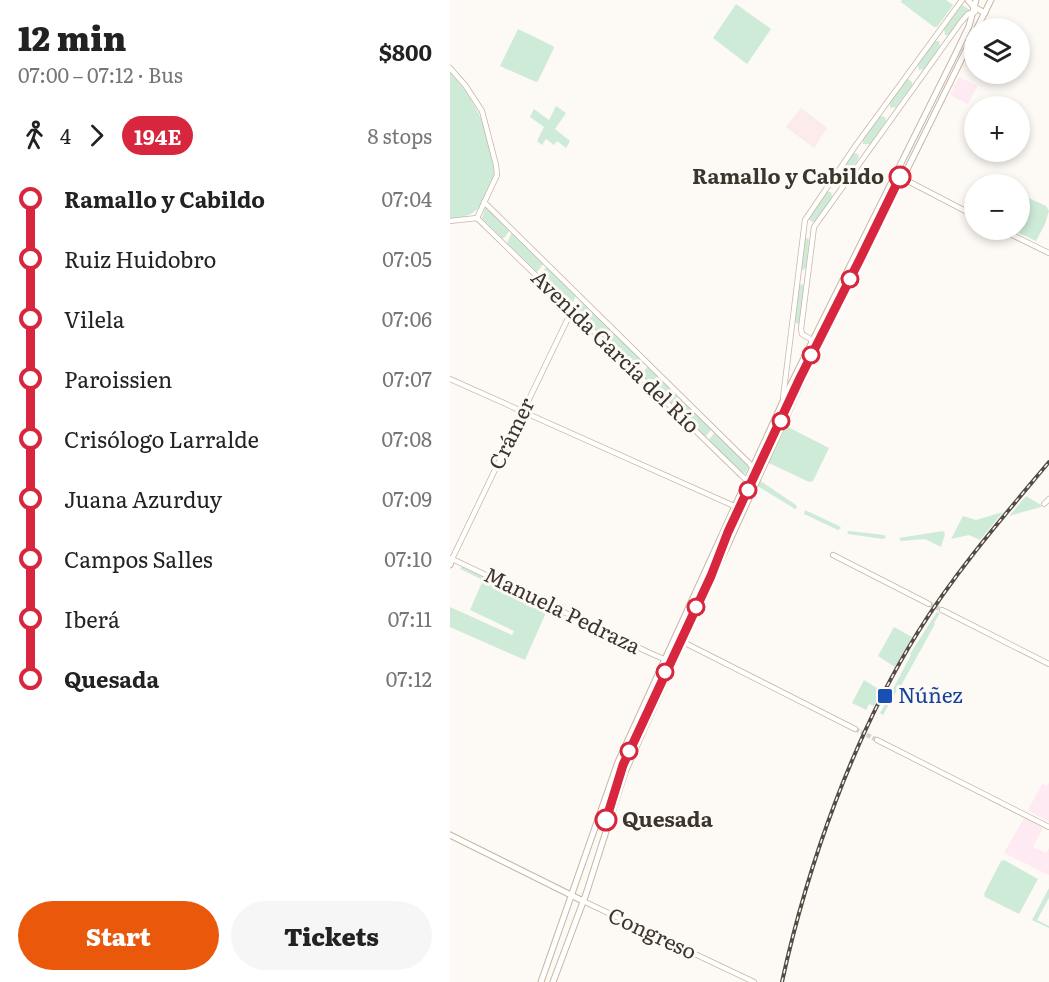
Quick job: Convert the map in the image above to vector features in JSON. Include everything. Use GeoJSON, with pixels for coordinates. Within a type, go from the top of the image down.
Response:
{"type":"FeatureCollection","features":[{"type":"Feature","properties":{"kind":"main road"},"geometry":{"type":"LineString","coordinates":[[968,0],[973,10]]}},
{"type":"Feature","properties":{"kind":"main road"},"geometry":{"type":"LineString","coordinates":[[971,18],[976,0]]}},
{"type":"Feature","properties":{"kind":"main road"},"geometry":{"type":"LineString","coordinates":[[981,18],[992,0]]}},
{"type":"Feature","properties":{"kind":"main road"},"geometry":{"type":"LineString","coordinates":[[973,10],[983,12]]}},
{"type":"Feature","properties":{"kind":"main road"},"geometry":{"type":"LineString","coordinates":[[542,982],[615,768],[783,400],[964,36]]}},
{"type":"Feature","properties":{"kind":"main road"},"geometry":{"type":"LineString","coordinates":[[553,982],[625,772],[801,384],[964,54]]}},
{"type":"Feature","properties":{"kind":"main road"},"geometry":{"type":"LineString","coordinates":[[450,835],[582,900]]}},
{"type":"Feature","properties":{"kind":"street"},"geometry":{"type":"LineString","coordinates":[[783,400],[805,220],[856,145],[962,0]]}},
{"type":"Feature","properties":{"kind":"street"},"geometry":{"type":"LineString","coordinates":[[813,340],[802,334],[801,326],[814,227],[961,22],[973,10]]}},
{"type":"Feature","properties":{"kind":"street"},"geometry":{"type":"LineString","coordinates":[[450,68],[482,111],[495,155],[497,175],[477,218],[450,221]]}},
{"type":"Feature","properties":{"kind":"street"},"geometry":{"type":"LineString","coordinates":[[903,179],[964,210]]}},
{"type":"Feature","properties":{"kind":"street","name":"Avenida García del Río"},"geometry":{"type":"LineString","coordinates":[[484,202],[759,476]]}},
{"type":"Feature","properties":{"kind":"street","name":"Avenida García del Río"},"geometry":{"type":"LineString","coordinates":[[477,218],[754,486]]}},
{"type":"Feature","properties":{"kind":"street"},"geometry":{"type":"LineString","coordinates":[[1022,240],[1049,253]]}},
{"type":"Feature","properties":{"kind":"street","name":"Crámer"},"geometry":{"type":"LineString","coordinates":[[451,560],[572,310]]}},
{"type":"Feature","properties":{"kind":"street"},"geometry":{"type":"LineString","coordinates":[[450,379],[743,510]]}},
{"type":"Feature","properties":{"kind":"street"},"geometry":{"type":"LineString","coordinates":[[1044,504],[1049,499]]}},
{"type":"Feature","properties":{"kind":"street"},"geometry":{"type":"LineString","coordinates":[[832,555],[929,604]]}},
{"type":"Feature","properties":{"kind":"street","name":"Manuela Pedraza"},"geometry":{"type":"LineString","coordinates":[[451,560],[671,662],[675,660]]}},
{"type":"Feature","properties":{"kind":"street"},"geometry":{"type":"LineString","coordinates":[[942,610],[1049,664]]}},
{"type":"Feature","properties":{"kind":"street"},"geometry":{"type":"LineString","coordinates":[[683,642],[855,729]]}},
{"type":"Feature","properties":{"kind":"street"},"geometry":{"type":"LineString","coordinates":[[877,740],[1049,827]]}},
{"type":"Feature","properties":{"kind":"street","name":"Congreso"},"geometry":{"type":"LineString","coordinates":[[582,900],[754,982]]}},
{"type":"Feature","properties":{"kind":"shaded area"},"geometry":{"type":"Polygon","coordinates":[[[959,77],[964,80],[964,84],[977,86],[972,96],[964,96],[964,102],[952,96],[951,93],[959,77]]]}},
{"type":"Feature","properties":{"kind":"shaded area"},"geometry":{"type":"Polygon","coordinates":[[[801,108],[827,128],[814,148],[786,127],[801,108]]]}},
{"type":"Feature","properties":{"kind":"shaded area"},"geometry":{"type":"Polygon","coordinates":[[[1049,783],[1049,822],[1028,810],[1042,784],[1047,786],[1049,783]]]}},
{"type":"Feature","properties":{"kind":"shaded area"},"geometry":{"type":"Polygon","coordinates":[[[1024,818],[1043,828],[1033,847],[1046,853],[1049,848],[1049,875],[1004,853],[1024,818]]]}},
{"type":"Feature","properties":{"kind":"green space"},"geometry":{"type":"Polygon","coordinates":[[[902,0],[946,0],[953,5],[937,27],[934,27],[901,2],[902,0]]]}},
{"type":"Feature","properties":{"kind":"green space"},"geometry":{"type":"Polygon","coordinates":[[[736,4],[771,29],[747,64],[713,38],[736,4]]]}},
{"type":"Feature","properties":{"kind":"green space"},"geometry":{"type":"Polygon","coordinates":[[[962,5],[970,10],[949,35],[945,35],[944,29],[962,5]]]}},
{"type":"Feature","properties":{"kind":"green space"},"geometry":{"type":"Polygon","coordinates":[[[518,29],[554,48],[536,82],[500,66],[518,29]]]}},
{"type":"Feature","properties":{"kind":"green space"},"geometry":{"type":"Polygon","coordinates":[[[935,41],[939,41],[940,46],[924,69],[919,70],[918,64],[935,41]]]}},
{"type":"Feature","properties":{"kind":"green space"},"geometry":{"type":"Polygon","coordinates":[[[450,72],[468,95],[481,119],[490,145],[495,173],[479,207],[468,215],[450,219],[450,72]]]}},
{"type":"Feature","properties":{"kind":"green space"},"geometry":{"type":"Polygon","coordinates":[[[908,79],[912,85],[896,107],[890,108],[890,102],[908,79]]]}},
{"type":"Feature","properties":{"kind":"green space"},"geometry":{"type":"Polygon","coordinates":[[[556,106],[566,113],[555,129],[570,141],[566,148],[557,141],[554,145],[546,139],[542,145],[537,141],[544,127],[530,117],[534,109],[549,120],[556,106]]]}},
{"type":"Feature","properties":{"kind":"green space"},"geometry":{"type":"Polygon","coordinates":[[[881,116],[885,117],[886,121],[870,144],[863,144],[863,138],[881,116]]]}},
{"type":"Feature","properties":{"kind":"green space"},"geometry":{"type":"Polygon","coordinates":[[[854,153],[858,154],[859,158],[839,183],[835,179],[854,153]]]}},
{"type":"Feature","properties":{"kind":"green space"},"geometry":{"type":"Polygon","coordinates":[[[827,192],[831,192],[832,197],[816,221],[812,222],[808,218],[827,192]]]}},
{"type":"Feature","properties":{"kind":"green space"},"geometry":{"type":"Polygon","coordinates":[[[1030,199],[1046,206],[1049,211],[1036,241],[1030,238],[1030,199]]]}},
{"type":"Feature","properties":{"kind":"green space"},"geometry":{"type":"Polygon","coordinates":[[[488,207],[510,230],[504,238],[482,218],[485,208],[488,207]]]}},
{"type":"Feature","properties":{"kind":"green space"},"geometry":{"type":"Polygon","coordinates":[[[512,232],[544,263],[537,272],[507,243],[512,232]]]}},
{"type":"Feature","properties":{"kind":"green space"},"geometry":{"type":"Polygon","coordinates":[[[804,238],[809,240],[806,268],[803,270],[800,268],[804,238]]]}},
{"type":"Feature","properties":{"kind":"green space"},"geometry":{"type":"Polygon","coordinates":[[[547,266],[576,296],[573,302],[569,304],[540,276],[547,266]]]}},
{"type":"Feature","properties":{"kind":"green space"},"geometry":{"type":"Polygon","coordinates":[[[802,284],[804,287],[798,324],[795,322],[799,285],[802,284]]]}},
{"type":"Feature","properties":{"kind":"green space"},"geometry":{"type":"Polygon","coordinates":[[[580,301],[611,328],[603,340],[576,312],[575,308],[580,301]]]}},
{"type":"Feature","properties":{"kind":"green space"},"geometry":{"type":"Polygon","coordinates":[[[614,332],[644,361],[638,372],[609,344],[614,332]]]}},
{"type":"Feature","properties":{"kind":"green space"},"geometry":{"type":"Polygon","coordinates":[[[648,366],[676,394],[677,397],[672,404],[641,375],[648,366]]]}},
{"type":"Feature","properties":{"kind":"green space"},"geometry":{"type":"Polygon","coordinates":[[[681,399],[710,427],[711,430],[704,438],[674,408],[681,399]]]}},
{"type":"Feature","properties":{"kind":"green space"},"geometry":{"type":"Polygon","coordinates":[[[786,426],[829,448],[813,481],[809,482],[767,460],[786,426]]]}},
{"type":"Feature","properties":{"kind":"green space"},"geometry":{"type":"Polygon","coordinates":[[[715,432],[749,466],[745,474],[708,441],[715,432]]]}},
{"type":"Feature","properties":{"kind":"green space"},"geometry":{"type":"Polygon","coordinates":[[[759,480],[796,505],[797,508],[795,509],[756,485],[759,480]]]}},
{"type":"Feature","properties":{"kind":"green space"},"geometry":{"type":"Polygon","coordinates":[[[1026,496],[1041,507],[1009,516],[1026,496]]]}},
{"type":"Feature","properties":{"kind":"green space"},"geometry":{"type":"Polygon","coordinates":[[[805,510],[841,528],[838,530],[804,514],[805,510]]]}},
{"type":"Feature","properties":{"kind":"green space"},"geometry":{"type":"Polygon","coordinates":[[[1003,512],[980,540],[969,535],[951,539],[963,516],[976,520],[1003,512]]]}},
{"type":"Feature","properties":{"kind":"green space"},"geometry":{"type":"Polygon","coordinates":[[[849,531],[886,537],[883,539],[848,534],[849,531]]]}},
{"type":"Feature","properties":{"kind":"green space"},"geometry":{"type":"Polygon","coordinates":[[[943,531],[945,534],[941,547],[925,539],[901,541],[899,538],[943,531]]]}},
{"type":"Feature","properties":{"kind":"green space"},"geometry":{"type":"Polygon","coordinates":[[[462,566],[549,606],[525,660],[450,627],[450,607],[512,635],[514,631],[470,610],[483,580],[460,569],[462,566]]]}},
{"type":"Feature","properties":{"kind":"green space"},"geometry":{"type":"Polygon","coordinates":[[[937,612],[940,613],[935,624],[883,715],[880,713],[910,654],[937,612]]]}},
{"type":"Feature","properties":{"kind":"green space"},"geometry":{"type":"Polygon","coordinates":[[[894,627],[912,637],[895,667],[878,656],[894,627]]]}},
{"type":"Feature","properties":{"kind":"green space"},"geometry":{"type":"Polygon","coordinates":[[[864,680],[882,691],[874,706],[869,704],[866,710],[852,703],[864,680]]]}},
{"type":"Feature","properties":{"kind":"green space"},"geometry":{"type":"Polygon","coordinates":[[[1004,860],[1038,879],[1019,914],[985,897],[984,894],[1001,861],[1004,860]]]}},
{"type":"Feature","properties":{"kind":"green space"},"geometry":{"type":"Polygon","coordinates":[[[1049,888],[1049,898],[1037,920],[1049,928],[1032,920],[1049,888]]]}},
{"type":"Feature","properties":{"kind":"tunnel"},"geometry":{"type":"LineString","coordinates":[[929,604],[942,610]]}},
{"type":"Feature","properties":{"kind":"tunnel"},"geometry":{"type":"LineString","coordinates":[[855,729],[877,740]]}},
{"type":"Feature","properties":{"kind":"railway"},"geometry":{"type":"LineString","coordinates":[[782,982],[805,892],[820,846],[873,713],[918,632],[948,587],[1049,462]]}},
{"type":"Feature","properties":{"kind":"bus line","name":"194E"},"geometry":{"type":"LineString","coordinates":[[606,820],[623,765],[711,576],[728,532],[800,378],[900,177]]}},
{"type":"Feature","properties":{"kind":"place","name":"Ramallo y Cabildo"},"geometry":{"type":"Point","coordinates":[900,177]}},
{"type":"Feature","properties":{"kind":"place","name":"Núñez"},"geometry":{"type":"Point","coordinates":[885,696]}},
{"type":"Feature","properties":{"kind":"place","name":"Quesada"},"geometry":{"type":"Point","coordinates":[606,820]}}]}
